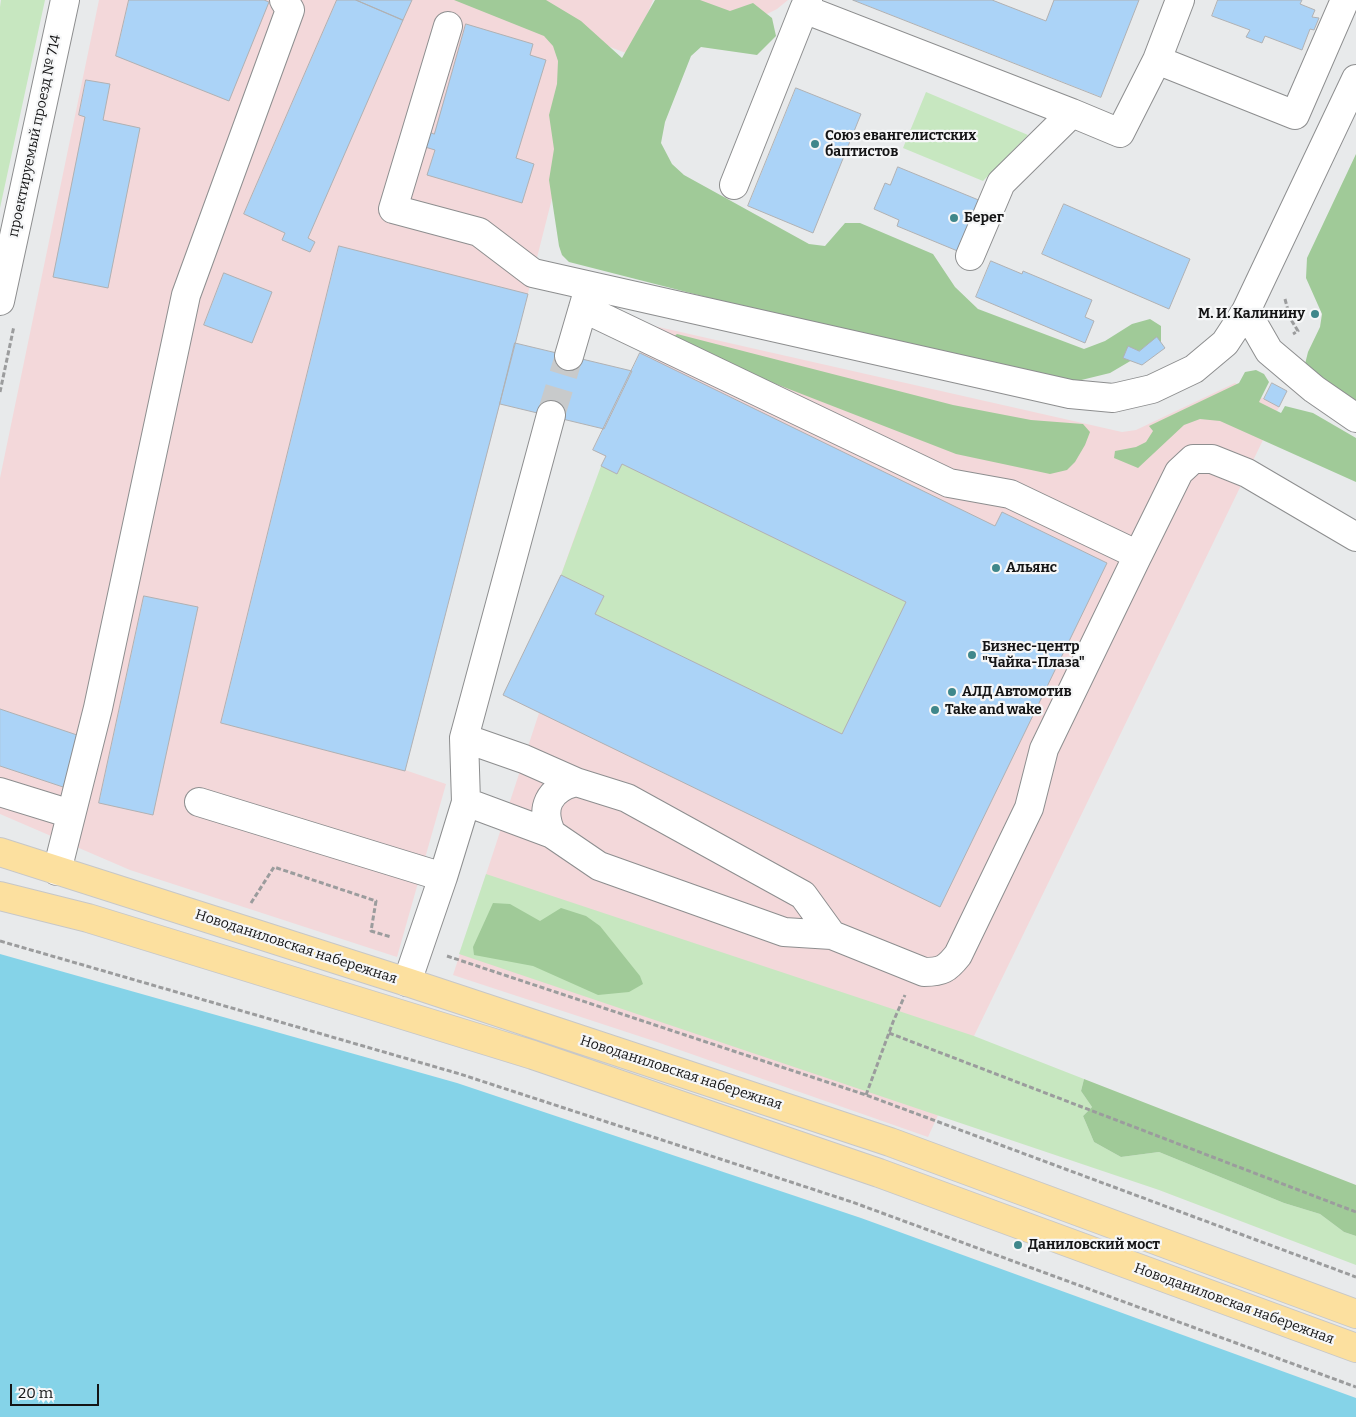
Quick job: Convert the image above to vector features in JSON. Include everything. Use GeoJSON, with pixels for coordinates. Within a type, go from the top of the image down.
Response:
{"type":"FeatureCollection","features":[{"type":"Feature","properties":{"kind":"main road","name":"Новоданиловская набережная"},"geometry":{"type":"LineString","coordinates":[[0,852],[407,982],[890,1142],[1356,1314]]}},
{"type":"Feature","properties":{"kind":"main road","name":"Новоданиловская набережная"},"geometry":{"type":"LineString","coordinates":[[0,896],[88,918],[533,1055],[879,1173],[1356,1348]]}},
{"type":"Feature","properties":{"kind":"street","name":"проектируемый проезд № 714"},"geometry":{"type":"LineString","coordinates":[[0,301],[65,0]]}},
{"type":"Feature","properties":{"kind":"street"},"geometry":{"type":"LineString","coordinates":[[57,871],[98,708],[186,295],[290,10],[284,0]]}},
{"type":"Feature","properties":{"kind":"street"},"geometry":{"type":"LineString","coordinates":[[734,185],[806,5],[1120,133],[1157,60],[1180,0]]}},
{"type":"Feature","properties":{"kind":"street"},"geometry":{"type":"LineString","coordinates":[[1157,60],[1295,116],[1345,0]]}},
{"type":"Feature","properties":{"kind":"street"},"geometry":{"type":"LineString","coordinates":[[448,26],[393,209],[479,232],[533,273],[586,297],[949,483],[1010,494],[1138,555]]}},
{"type":"Feature","properties":{"kind":"street"},"geometry":{"type":"LineString","coordinates":[[586,297],[1070,394],[1113,398],[1152,389],[1194,369],[1225,343],[1246,311],[1356,79]]}},
{"type":"Feature","properties":{"kind":"street"},"geometry":{"type":"LineString","coordinates":[[970,256],[1001,183],[1072,113]]}},
{"type":"Feature","properties":{"kind":"street"},"geometry":{"type":"LineString","coordinates":[[569,356],[586,297]]}},
{"type":"Feature","properties":{"kind":"street"},"geometry":{"type":"LineString","coordinates":[[1246,311],[1269,351],[1314,389],[1356,418]]}},
{"type":"Feature","properties":{"kind":"street"},"geometry":{"type":"LineString","coordinates":[[407,982],[443,877],[466,802],[464,738],[551,416]]}},
{"type":"Feature","properties":{"kind":"street"},"geometry":{"type":"LineString","coordinates":[[466,802],[552,834],[599,866],[784,932],[832,935],[924,972],[937,972],[948,967],[958,955],[1030,808],[1044,749],[1179,472],[1193,459],[1212,459],[1247,474],[1356,537]]}},
{"type":"Feature","properties":{"kind":"street"},"geometry":{"type":"LineString","coordinates":[[464,738],[524,759],[576,782],[627,798],[804,896],[832,935]]}},
{"type":"Feature","properties":{"kind":"street"},"geometry":{"type":"LineString","coordinates":[[552,834],[547,824],[548,801],[564,785],[576,782]]}},
{"type":"Feature","properties":{"kind":"street"},"geometry":{"type":"LineString","coordinates":[[0,792],[71,814]]}},
{"type":"Feature","properties":{"kind":"street"},"geometry":{"type":"LineString","coordinates":[[199,802],[443,877]]}},
{"type":"Feature","properties":{"kind":"path"},"geometry":{"type":"LineString","coordinates":[[249,906],[274,867],[376,901],[370,931],[866,1095],[1356,1277]]}},
{"type":"Feature","properties":{"kind":"path"},"geometry":{"type":"LineString","coordinates":[[0,941],[460,1074],[852,1202],[1356,1387]]}},
{"type":"Feature","properties":{"kind":"path"},"geometry":{"type":"LineString","coordinates":[[866,1095],[889,1032],[908,988]]}},
{"type":"Feature","properties":{"kind":"path"},"geometry":{"type":"LineString","coordinates":[[889,1032],[1356,1212]]}},
{"type":"Feature","properties":{"kind":"shaded area"},"geometry":{"type":"Polygon","coordinates":[[[99,0],[653,0],[631,55],[592,40],[405,770],[446,784],[397,957],[130,870],[0,814],[0,478],[99,0]]]}},
{"type":"Feature","properties":{"kind":"shaded area"},"geometry":{"type":"Polygon","coordinates":[[[665,0],[788,0],[777,9],[755,20],[665,0]]]}},
{"type":"Feature","properties":{"kind":"shaded area","name":"Бизнес-центр \"Чайка-Плаза\""},"geometry":{"type":"Polygon","coordinates":[[[654,326],[1122,432],[1136,430],[1235,383],[1279,407],[974,1036],[928,1137],[657,1042],[453,975],[539,713],[503,695],[561,575],[606,457],[593,450],[654,326]]]}},
{"type":"Feature","properties":{"kind":"green space"},"geometry":{"type":"Polygon","coordinates":[[[1,0],[45,0],[0,208],[0,7],[1,0]]]}},
{"type":"Feature","properties":{"kind":"green space"},"geometry":{"type":"Polygon","coordinates":[[[454,0],[546,0],[581,21],[622,58],[655,0],[700,0],[730,11],[753,3],[772,18],[776,36],[757,55],[701,47],[691,56],[665,122],[661,143],[672,164],[684,175],[809,244],[825,246],[845,223],[860,223],[933,254],[955,287],[978,309],[1084,349],[1105,341],[1132,324],[1150,319],[1161,326],[1161,343],[1110,373],[1065,384],[1035,381],[569,262],[562,255],[559,246],[549,180],[554,149],[549,115],[557,84],[558,61],[553,46],[544,36],[454,0]]]}},
{"type":"Feature","properties":{"kind":"green space"},"geometry":{"type":"Polygon","coordinates":[[[926,92],[1028,135],[983,181],[903,148],[926,92]]]}},
{"type":"Feature","properties":{"kind":"green space"},"geometry":{"type":"Polygon","coordinates":[[[1356,154],[1356,405],[1305,364],[1308,352],[1320,327],[1322,314],[1306,278],[1307,258],[1356,154]]]}},
{"type":"Feature","properties":{"kind":"green space"},"geometry":{"type":"Polygon","coordinates":[[[677,334],[953,405],[1031,420],[1083,424],[1090,432],[1075,462],[1067,470],[1050,474],[956,454],[673,344],[672,338],[677,334]]]}},
{"type":"Feature","properties":{"kind":"green space"},"geometry":{"type":"Polygon","coordinates":[[[1256,370],[1264,374],[1269,382],[1259,402],[1281,413],[1285,406],[1313,413],[1356,438],[1356,482],[1220,421],[1200,419],[1184,425],[1138,468],[1114,458],[1115,451],[1136,447],[1146,442],[1153,431],[1149,426],[1239,383],[1245,372],[1256,370]]]}},
{"type":"Feature","properties":{"kind":"green space"},"geometry":{"type":"Polygon","coordinates":[[[622,464],[906,602],[842,734],[595,614],[604,596],[561,575],[601,466],[617,474],[622,464]]]}},
{"type":"Feature","properties":{"kind":"green space"},"geometry":{"type":"Polygon","coordinates":[[[486,874],[974,1036],[1084,1079],[1081,1091],[1092,1107],[1083,1116],[1094,1142],[1121,1157],[1159,1152],[1284,1203],[1320,1214],[1344,1232],[1356,1236],[1356,1265],[1159,1190],[459,954],[486,874]]]}},
{"type":"Feature","properties":{"kind":"green space"},"geometry":{"type":"Polygon","coordinates":[[[493,903],[510,904],[540,921],[561,908],[586,916],[600,926],[640,976],[643,984],[629,992],[598,995],[533,966],[474,955],[473,947],[493,903]]]}},
{"type":"Feature","properties":{"kind":"green space"},"geometry":{"type":"Polygon","coordinates":[[[1084,1079],[1356,1185],[1356,1236],[1344,1232],[1320,1214],[1284,1203],[1159,1152],[1121,1157],[1094,1142],[1083,1116],[1092,1107],[1081,1091],[1084,1079]]]}},
{"type":"Feature","properties":{"kind":"water"},"geometry":{"type":"Polygon","coordinates":[[[0,954],[457,1083],[861,1218],[1356,1398],[1356,1417],[0,1417],[0,954]]]}},
{"type":"Feature","properties":{"kind":"building"},"geometry":{"type":"Polygon","coordinates":[[[129,0],[264,0],[269,2],[229,101],[116,56],[129,0]]]}},
{"type":"Feature","properties":{"kind":"building"},"geometry":{"type":"Polygon","coordinates":[[[337,0],[356,0],[403,20],[308,238],[315,242],[310,252],[282,240],[285,233],[244,214],[337,0]]]}},
{"type":"Feature","properties":{"kind":"building"},"geometry":{"type":"Polygon","coordinates":[[[356,0],[412,0],[403,20],[356,0]]]}},
{"type":"Feature","properties":{"kind":"building"},"geometry":{"type":"Polygon","coordinates":[[[853,0],[992,0],[1046,21],[1054,0],[1139,0],[1101,97],[853,0]]]}},
{"type":"Feature","properties":{"kind":"building"},"geometry":{"type":"Polygon","coordinates":[[[1218,0],[1302,0],[1300,4],[1315,10],[1312,17],[1319,18],[1314,30],[1310,29],[1302,50],[1265,36],[1262,43],[1246,37],[1250,30],[1212,16],[1218,0]]]}},
{"type":"Feature","properties":{"kind":"building"},"geometry":{"type":"Polygon","coordinates":[[[466,24],[533,44],[530,55],[546,60],[516,158],[534,164],[522,203],[427,175],[435,150],[425,147],[429,132],[434,134],[466,24]]]}},
{"type":"Feature","properties":{"kind":"building"},"geometry":{"type":"Polygon","coordinates":[[[86,80],[110,84],[103,120],[140,128],[108,288],[53,277],[85,117],[79,115],[86,80]]]}},
{"type":"Feature","properties":{"kind":"building"},"geometry":{"type":"Polygon","coordinates":[[[796,88],[861,114],[813,233],[748,206],[796,88]]]}},
{"type":"Feature","properties":{"kind":"building"},"geometry":{"type":"Polygon","coordinates":[[[898,167],[981,201],[960,252],[897,226],[899,220],[874,209],[885,183],[890,185],[898,167]]]}},
{"type":"Feature","properties":{"kind":"building"},"geometry":{"type":"Polygon","coordinates":[[[1064,204],[1190,259],[1169,309],[1042,254],[1064,204]]]}},
{"type":"Feature","properties":{"kind":"building"},"geometry":{"type":"Polygon","coordinates":[[[339,246],[528,294],[405,771],[221,723],[339,246]]]}},
{"type":"Feature","properties":{"kind":"building"},"geometry":{"type":"Polygon","coordinates":[[[991,261],[1022,274],[1023,271],[1092,300],[1085,317],[1094,321],[1085,343],[976,297],[991,261]]]}},
{"type":"Feature","properties":{"kind":"building"},"geometry":{"type":"Polygon","coordinates":[[[224,273],[272,292],[252,343],[204,325],[224,273]]]}},
{"type":"Feature","properties":{"kind":"building"},"geometry":{"type":"Polygon","coordinates":[[[1157,337],[1165,348],[1142,365],[1123,358],[1128,346],[1139,351],[1157,337]]]}},
{"type":"Feature","properties":{"kind":"building"},"geometry":{"type":"Polygon","coordinates":[[[515,343],[632,371],[604,429],[500,404],[515,343]]]}},
{"type":"Feature","properties":{"kind":"building","name":"Бизнес-центр \"Чайка-Плаза\""},"geometry":{"type":"Polygon","coordinates":[[[640,353],[995,526],[1002,512],[1107,563],[940,907],[503,695],[561,575],[604,596],[595,614],[842,734],[906,602],[622,464],[617,474],[601,466],[606,456],[593,450],[640,353]]]}},
{"type":"Feature","properties":{"kind":"building"},"geometry":{"type":"Polygon","coordinates":[[[1272,383],[1287,391],[1279,407],[1264,399],[1272,383]]]}},
{"type":"Feature","properties":{"kind":"building"},"geometry":{"type":"Polygon","coordinates":[[[144,596],[198,607],[153,815],[99,803],[144,596]]]}},
{"type":"Feature","properties":{"kind":"building"},"geometry":{"type":"Polygon","coordinates":[[[0,709],[80,736],[63,787],[0,766],[0,709]]]}},
{"type":"Feature","properties":{"kind":"tunnel"},"geometry":{"type":"LineString","coordinates":[[551,415],[569,356]]}},
{"type":"Feature","properties":{"kind":"place","name":"Союз евангелистских баптистов"},"geometry":{"type":"Point","coordinates":[815,144]}},
{"type":"Feature","properties":{"kind":"place","name":"Берег"},"geometry":{"type":"Point","coordinates":[954,218]}},
{"type":"Feature","properties":{"kind":"place","name":"М. И. Калинину"},"geometry":{"type":"Point","coordinates":[1315,314]}},
{"type":"Feature","properties":{"kind":"place","name":"Альянс"},"geometry":{"type":"Point","coordinates":[996,568]}},
{"type":"Feature","properties":{"kind":"place","name":"Бизнес-центр \"Чайка-Плаза\""},"geometry":{"type":"Point","coordinates":[972,655]}},
{"type":"Feature","properties":{"kind":"place","name":"АЛД Автомотив"},"geometry":{"type":"Point","coordinates":[952,692]}},
{"type":"Feature","properties":{"kind":"place","name":"Take and wake"},"geometry":{"type":"Point","coordinates":[935,710]}},
{"type":"Feature","properties":{"kind":"place","name":"Даниловский мост"},"geometry":{"type":"Point","coordinates":[1018,1245]}}]}
